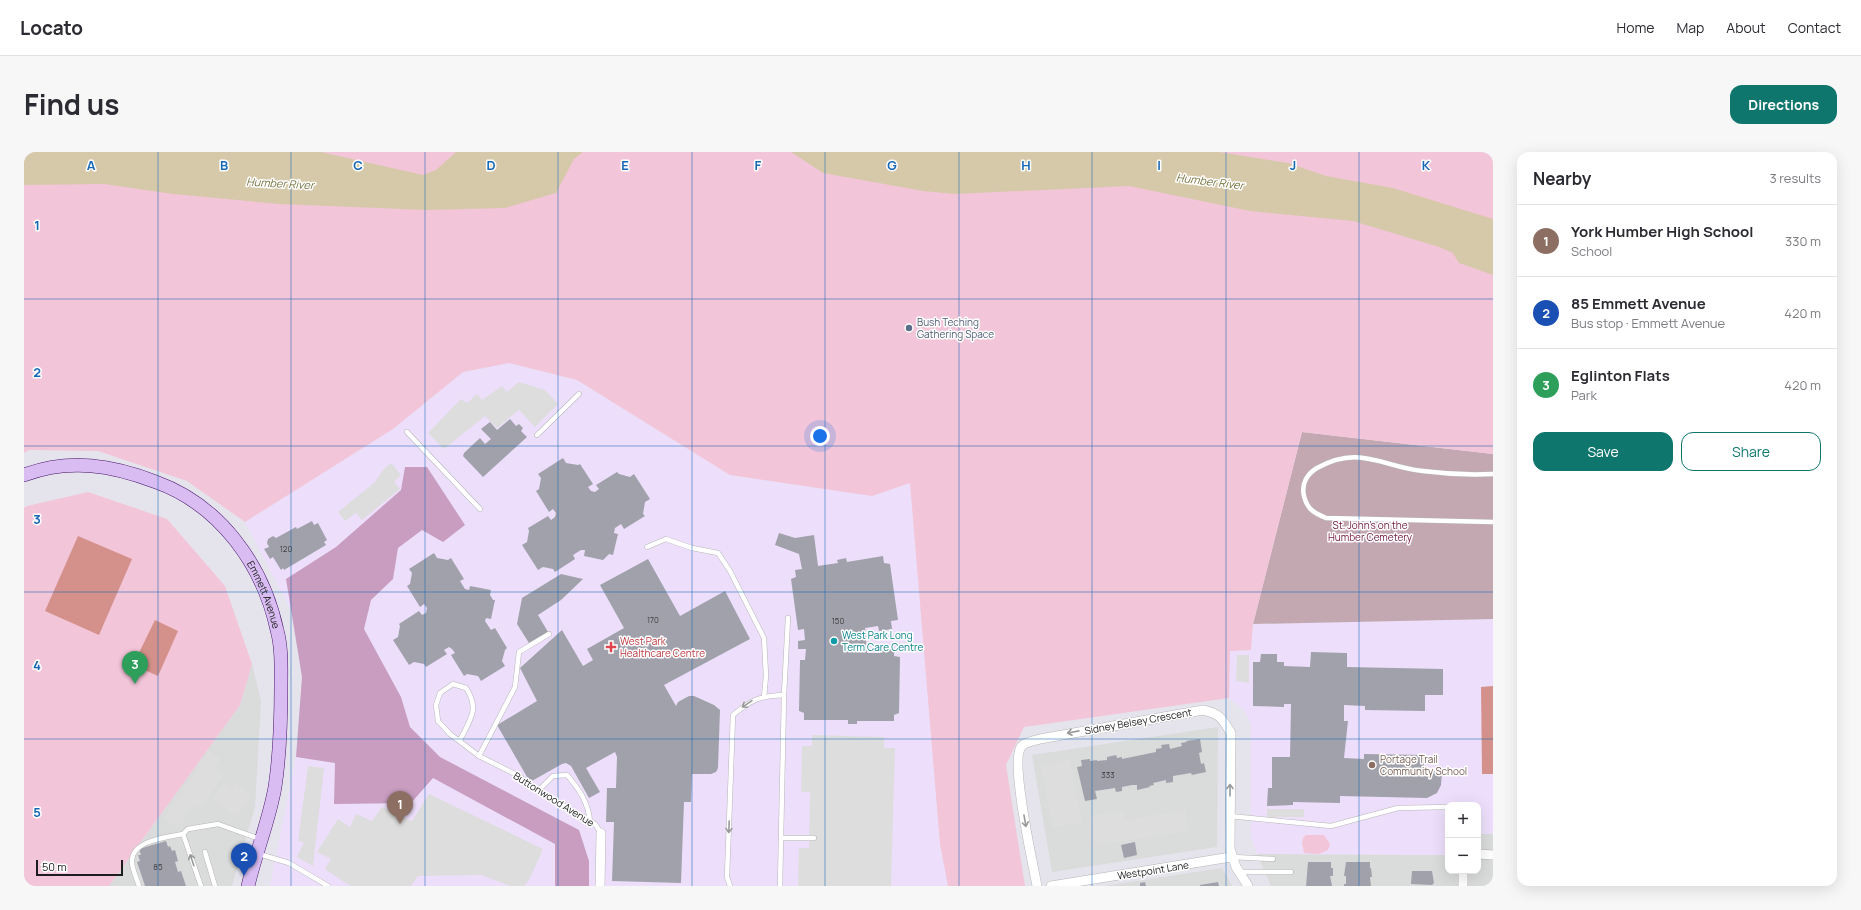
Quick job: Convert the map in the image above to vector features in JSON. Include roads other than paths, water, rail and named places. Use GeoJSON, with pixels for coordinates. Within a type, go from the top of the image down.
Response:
{"type":"FeatureCollection","features":[{"type":"Feature","properties":{"kind":"street","name":"Emmett Avenue"},"geometry":{"type":"LineString","coordinates":[[24,475],[47,467],[81,464],[114,468],[160,483],[185,496],[208,513],[225,528],[249,560],[269,599],[278,631],[281,705],[278,764],[272,803],[248,886]]}},
{"type":"Feature","properties":{"kind":"street","name":"Sidney Belsey Crescent"},"geometry":{"type":"LineString","coordinates":[[1037,886],[1022,807],[1018,770],[1018,755],[1021,747],[1026,743],[1102,727],[1203,710],[1215,712],[1223,719],[1231,733],[1230,849],[1231,857],[1248,886]]}},
{"type":"Feature","properties":{"kind":"street","name":"Buttonwood Avenue"},"geometry":{"type":"LineString","coordinates":[[600,886],[601,833]]}},
{"type":"Feature","properties":{"kind":"street"},"geometry":{"type":"LineString","coordinates":[[1481,854],[1493,854]]}},
{"type":"Feature","properties":{"kind":"street","name":"Westpoint Lane"},"geometry":{"type":"LineString","coordinates":[[1051,886],[1231,857]]}},
{"type":"Feature","properties":{"kind":"street"},"geometry":{"type":"LineString","coordinates":[[1463,874],[1463,886]]}},
{"type":"Feature","properties":{"kind":"lane"},"geometry":{"type":"LineString","coordinates":[[537,435],[579,394]]}},
{"type":"Feature","properties":{"kind":"lane"},"geometry":{"type":"LineString","coordinates":[[407,432],[480,509]]}},
{"type":"Feature","properties":{"kind":"lane"},"geometry":{"type":"LineString","coordinates":[[1493,474],[1421,471],[1375,459],[1354,457],[1331,460],[1312,471],[1304,481],[1303,494],[1306,505],[1312,512],[1326,518],[1493,522]]}},
{"type":"Feature","properties":{"kind":"lane"},"geometry":{"type":"LineString","coordinates":[[647,547],[666,539],[692,548],[718,553],[730,572],[764,638],[766,676],[764,697]]}},
{"type":"Feature","properties":{"kind":"lane"},"geometry":{"type":"LineString","coordinates":[[780,886],[784,695],[788,618]]}},
{"type":"Feature","properties":{"kind":"lane"},"geometry":{"type":"LineString","coordinates":[[479,756],[515,688],[519,652],[549,634]]}},
{"type":"Feature","properties":{"kind":"lane","name":"Buttonwood Avenue"},"geometry":{"type":"LineString","coordinates":[[460,740],[474,710],[473,698],[466,688],[453,684],[440,692],[436,705],[438,721],[450,734],[460,740],[479,756],[519,776],[538,791],[596,824],[601,833]]}},
{"type":"Feature","properties":{"kind":"lane"},"geometry":{"type":"LineString","coordinates":[[730,886],[727,878],[733,714],[750,701],[764,697],[784,695]]}},
{"type":"Feature","properties":{"kind":"lane"},"geometry":{"type":"LineString","coordinates":[[538,791],[552,776],[567,775],[579,789],[589,810],[590,821]]}},
{"type":"Feature","properties":{"kind":"lane"},"geometry":{"type":"LineString","coordinates":[[1230,816],[1331,826],[1398,808],[1445,806]]}},
{"type":"Feature","properties":{"kind":"lane"},"geometry":{"type":"LineString","coordinates":[[139,886],[132,862],[133,855],[144,843],[183,834],[188,829],[218,824],[262,839]]}},
{"type":"Feature","properties":{"kind":"lane"},"geometry":{"type":"LineString","coordinates":[[183,834],[201,886]]}},
{"type":"Feature","properties":{"kind":"lane"},"geometry":{"type":"LineString","coordinates":[[781,838],[814,838]]}},
{"type":"Feature","properties":{"kind":"lane"},"geometry":{"type":"LineString","coordinates":[[205,852],[216,886]]}},
{"type":"Feature","properties":{"kind":"lane"},"geometry":{"type":"LineString","coordinates":[[258,854],[288,864],[328,886]]}},
{"type":"Feature","properties":{"kind":"lane"},"geometry":{"type":"LineString","coordinates":[[1231,857],[1273,859]]}},
{"type":"Feature","properties":{"kind":"lane"},"geometry":{"type":"LineString","coordinates":[[1239,872],[1291,872]]}},
{"type":"Feature","properties":{"kind":"water","name":"Humber River"},"geometry":{"type":"Polygon","coordinates":[[[24,152],[321,152],[423,175],[436,170],[456,152],[583,152],[574,159],[556,193],[505,208],[427,210],[279,204],[173,194],[104,184],[24,185],[24,152]]]}},
{"type":"Feature","properties":{"kind":"water","name":"Humber River"},"geometry":{"type":"Polygon","coordinates":[[[791,152],[1219,152],[1288,163],[1326,176],[1393,188],[1493,219],[1493,275],[1459,263],[1453,253],[1439,247],[1353,221],[1250,211],[1129,186],[955,194],[923,191],[823,173],[791,152]]]}},
{"type":"Feature","properties":{"kind":"place","name":"Bush Teching Gathering Space"},"geometry":{"type":"Point","coordinates":[909,328]}},
{"type":"Feature","properties":{"kind":"place","name":"West Park Long Term Care Centre"},"geometry":{"type":"Point","coordinates":[834,641]}},
{"type":"Feature","properties":{"kind":"place","name":"West Park Healthcare Centre"},"geometry":{"type":"Point","coordinates":[611,647]}},
{"type":"Feature","properties":{"kind":"place","name":"Eglinton Flats"},"geometry":{"type":"Point","coordinates":[135,684]}},
{"type":"Feature","properties":{"kind":"place","name":"Portage Trail Community School"},"geometry":{"type":"Point","coordinates":[1372,765]}},
{"type":"Feature","properties":{"kind":"place","name":"York Humber High School"},"geometry":{"type":"Point","coordinates":[400,824]}},
{"type":"Feature","properties":{"kind":"place","name":"85 Emmett Avenue"},"geometry":{"type":"Point","coordinates":[244,876]}},
{"type":"Feature","properties":{"kind":"park label","name":"St. John's on the Humber Cemetery"},"geometry":{"type":"Point","coordinates":[1370,530]}}]}
